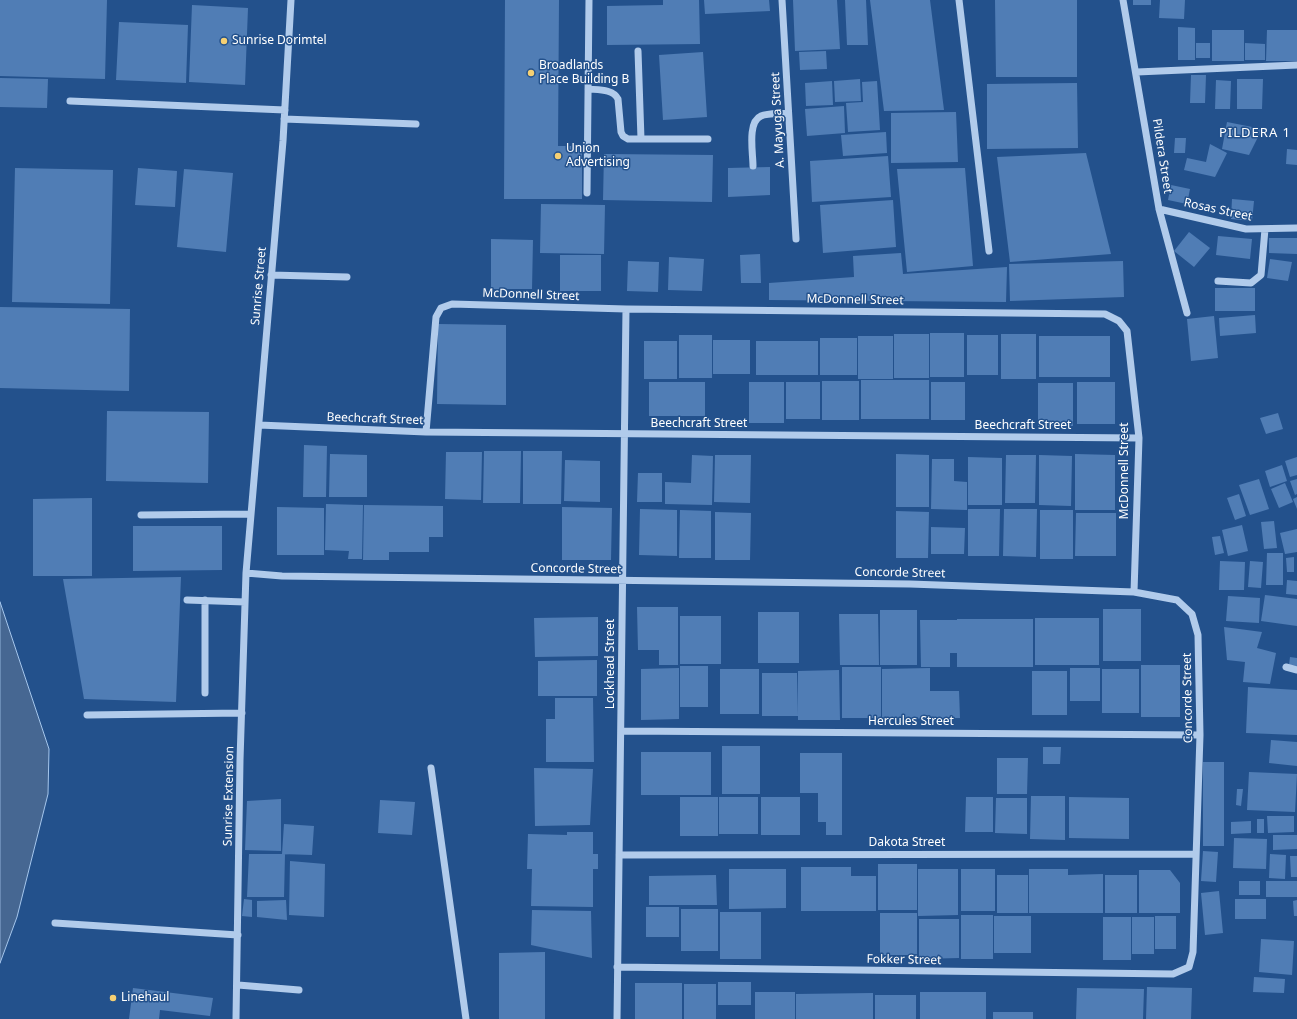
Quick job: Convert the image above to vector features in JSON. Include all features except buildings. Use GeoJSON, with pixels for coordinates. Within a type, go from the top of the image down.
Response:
{"type":"FeatureCollection","features":[{"type":"Feature","properties":{"kind":"street","name":"Sunrise Street"},"geometry":{"type":"LineString","coordinates":[[246,573],[285,110],[291,0]]}},
{"type":"Feature","properties":{"kind":"street"},"geometry":{"type":"LineString","coordinates":[[587,193],[589,0]]}},
{"type":"Feature","properties":{"kind":"street","name":"A. Mayuga Street"},"geometry":{"type":"LineString","coordinates":[[782,0],[796,240]]}},
{"type":"Feature","properties":{"kind":"street"},"geometry":{"type":"LineString","coordinates":[[959,0],[989,252]]}},
{"type":"Feature","properties":{"kind":"street","name":"Pildera Street"},"geometry":{"type":"LineString","coordinates":[[1124,0],[1159,209],[1187,313]]}},
{"type":"Feature","properties":{"kind":"street"},"geometry":{"type":"LineString","coordinates":[[638,51],[640,139]]}},
{"type":"Feature","properties":{"kind":"street"},"geometry":{"type":"LineString","coordinates":[[1137,72],[1297,65]]}},
{"type":"Feature","properties":{"kind":"street"},"geometry":{"type":"LineString","coordinates":[[588,89],[611,91],[616,94],[623,136],[628,139],[708,139]]}},
{"type":"Feature","properties":{"kind":"street"},"geometry":{"type":"LineString","coordinates":[[70,101],[285,110]]}},
{"type":"Feature","properties":{"kind":"street"},"geometry":{"type":"LineString","coordinates":[[753,166],[752,129],[755,120],[761,116],[788,113]]}},
{"type":"Feature","properties":{"kind":"street"},"geometry":{"type":"LineString","coordinates":[[284,118],[416,124]]}},
{"type":"Feature","properties":{"kind":"street","name":"Rosas Street"},"geometry":{"type":"LineString","coordinates":[[1159,209],[1234,227],[1265,230],[1297,228]]}},
{"type":"Feature","properties":{"kind":"street"},"geometry":{"type":"LineString","coordinates":[[1218,281],[1251,283],[1261,275],[1265,230]]}},
{"type":"Feature","properties":{"kind":"street"},"geometry":{"type":"LineString","coordinates":[[271,275],[347,277]]}},
{"type":"Feature","properties":{"kind":"street","name":"McDonnell Street"},"geometry":{"type":"LineString","coordinates":[[426,432],[436,316],[441,308],[452,304],[626,309],[1104,314],[1119,320],[1128,331],[1139,438],[1134,592]]}},
{"type":"Feature","properties":{"kind":"street","name":"Lockhead Street"},"geometry":{"type":"LineString","coordinates":[[617,1019],[622,731],[622,580],[626,309]]}},
{"type":"Feature","properties":{"kind":"street","name":"Beechcraft Street"},"geometry":{"type":"LineString","coordinates":[[259,425],[426,432],[625,435],[1139,438]]}},
{"type":"Feature","properties":{"kind":"street"},"geometry":{"type":"LineString","coordinates":[[141,515],[251,514]]}},
{"type":"Feature","properties":{"kind":"street","name":"Concorde Street"},"geometry":{"type":"LineString","coordinates":[[246,573],[282,576],[910,584],[1134,592],[1177,600],[1192,614],[1198,635],[1200,734],[1193,952],[1189,967]]}},
{"type":"Feature","properties":{"kind":"street","name":"Sunrise Extension"},"geometry":{"type":"LineString","coordinates":[[236,1019],[238,985],[240,760],[246,573]]}},
{"type":"Feature","properties":{"kind":"street"},"geometry":{"type":"LineString","coordinates":[[187,600],[245,602]]}},
{"type":"Feature","properties":{"kind":"street"},"geometry":{"type":"LineString","coordinates":[[205,600],[205,693]]}},
{"type":"Feature","properties":{"kind":"street"},"geometry":{"type":"LineString","coordinates":[[1286,668],[1297,670]]}},
{"type":"Feature","properties":{"kind":"street"},"geometry":{"type":"LineString","coordinates":[[87,715],[242,713]]}},
{"type":"Feature","properties":{"kind":"street","name":"Hercules Street"},"geometry":{"type":"LineString","coordinates":[[622,731],[1200,734]]}},
{"type":"Feature","properties":{"kind":"street"},"geometry":{"type":"LineString","coordinates":[[431,768],[466,1019]]}},
{"type":"Feature","properties":{"kind":"street","name":"Dakota Street"},"geometry":{"type":"LineString","coordinates":[[619,855],[1195,854]]}},
{"type":"Feature","properties":{"kind":"street"},"geometry":{"type":"LineString","coordinates":[[55,923],[238,935]]}},
{"type":"Feature","properties":{"kind":"street","name":"Fokker Street"},"geometry":{"type":"LineString","coordinates":[[617,967],[1173,974],[1189,967]]}},
{"type":"Feature","properties":{"kind":"street"},"geometry":{"type":"LineString","coordinates":[[238,985],[299,990]]}},
{"type":"Feature","properties":{"kind":"water"},"geometry":{"type":"Polygon","coordinates":[[[0,602],[49,749],[48,794],[17,917],[0,963],[0,602]]]}},
{"type":"Feature","properties":{"kind":"place","name":"Sunrise Dorimtel"},"geometry":{"type":"Point","coordinates":[224,41]}},
{"type":"Feature","properties":{"kind":"place","name":"Broadlands Place Building B"},"geometry":{"type":"Point","coordinates":[531,73]}},
{"type":"Feature","properties":{"kind":"place","name":"Union Advertising"},"geometry":{"type":"Point","coordinates":[558,156]}},
{"type":"Feature","properties":{"kind":"place","name":"Linehaul"},"geometry":{"type":"Point","coordinates":[113,998]}},
{"type":"Feature","properties":{"kind":"district","name":"PILDERA 1"},"geometry":{"type":"Point","coordinates":[1255,133]}}]}
